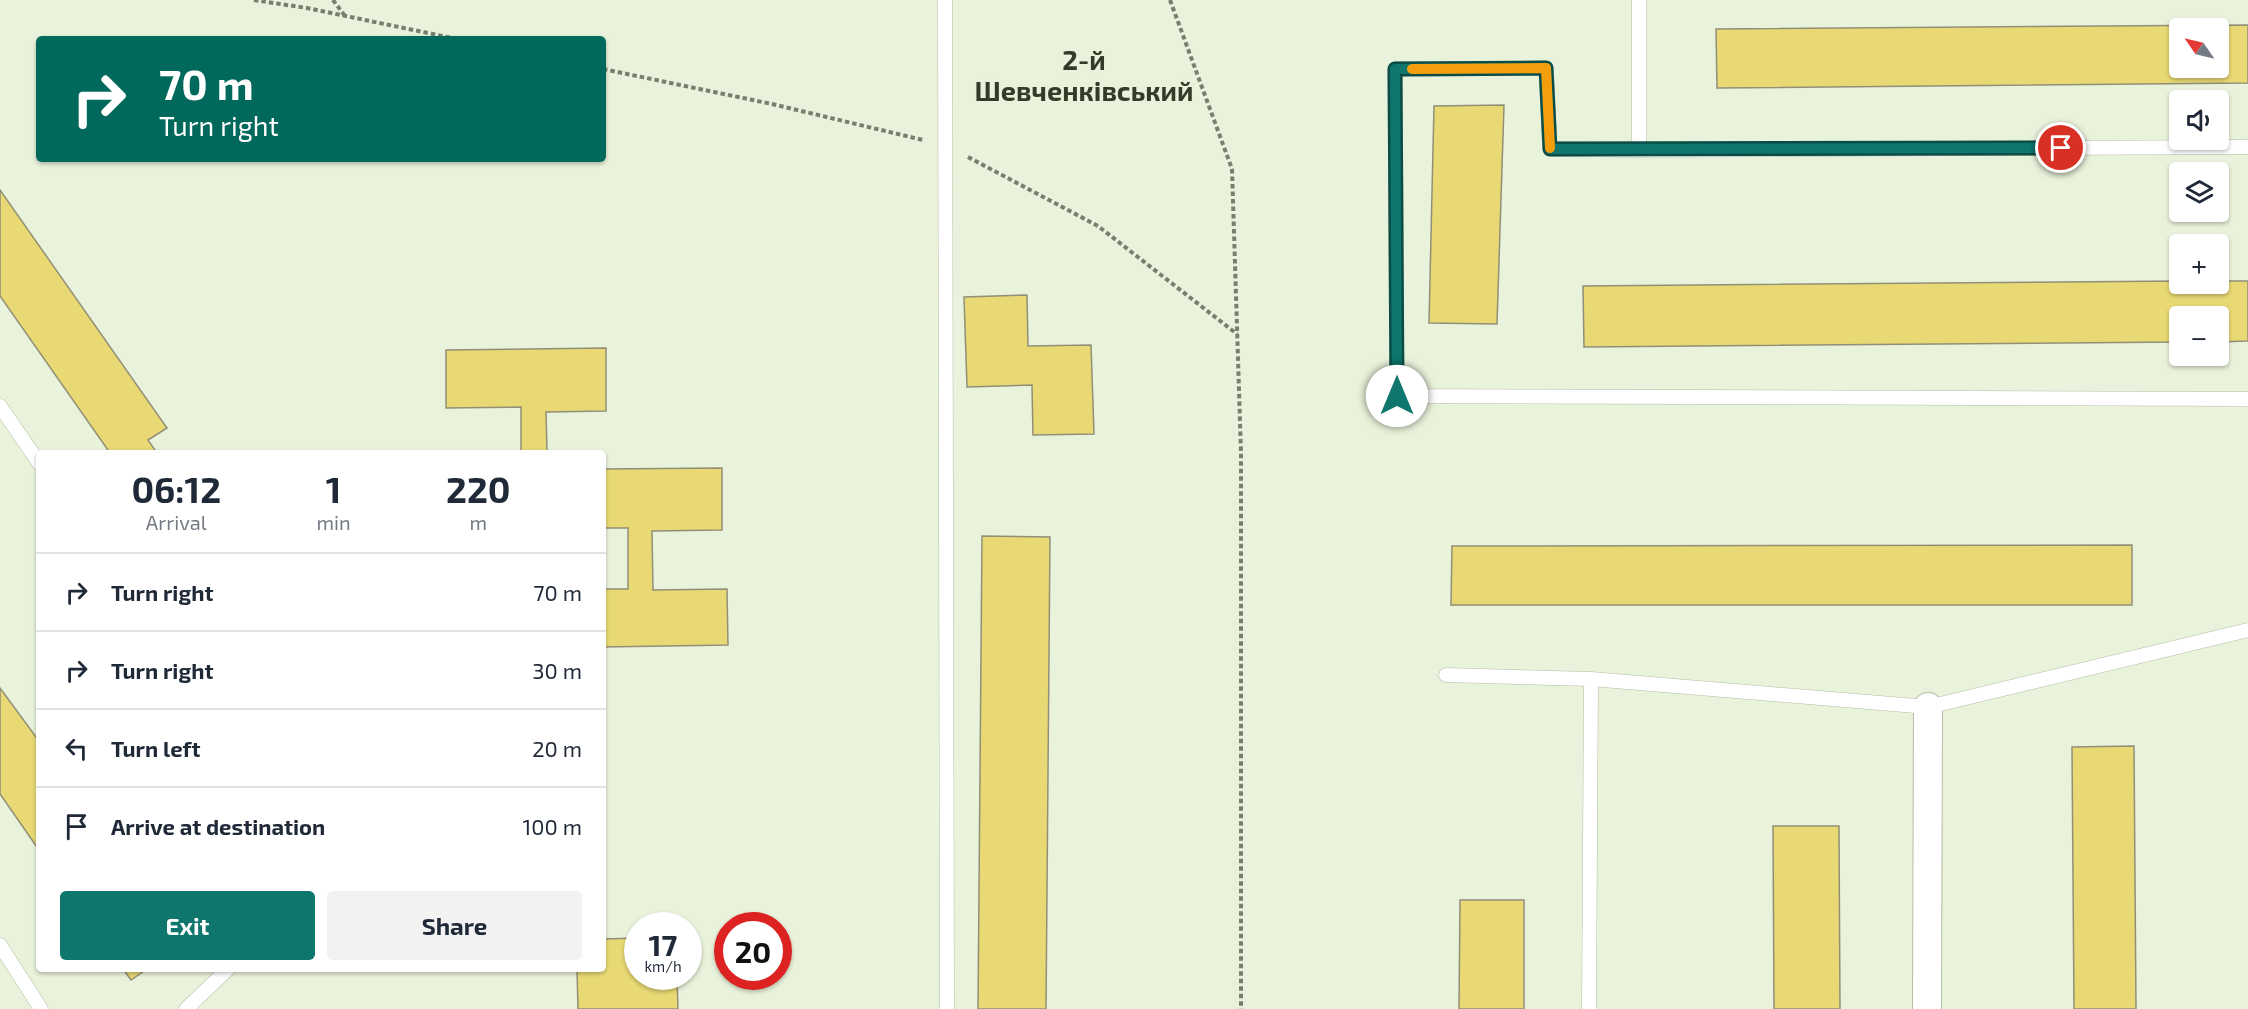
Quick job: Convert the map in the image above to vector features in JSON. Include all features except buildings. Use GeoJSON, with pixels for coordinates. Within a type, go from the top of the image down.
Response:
{"type":"FeatureCollection","features":[{"type":"Feature","properties":{"kind":"street"},"geometry":{"type":"LineString","coordinates":[[1927,1009],[1928,707]]}},
{"type":"Feature","properties":{"kind":"lane"},"geometry":{"type":"LineString","coordinates":[[945,0],[946,1009]]}},
{"type":"Feature","properties":{"kind":"lane"},"geometry":{"type":"LineString","coordinates":[[1639,0],[1639,150]]}},
{"type":"Feature","properties":{"kind":"lane"},"geometry":{"type":"LineString","coordinates":[[2248,147],[1550,149],[1546,68],[1395,69],[1397,396],[2248,399]]}},
{"type":"Feature","properties":{"kind":"lane"},"geometry":{"type":"LineString","coordinates":[[0,405],[36,459]]}},
{"type":"Feature","properties":{"kind":"lane"},"geometry":{"type":"LineString","coordinates":[[1446,675],[1591,679],[1928,707],[2248,630]]}},
{"type":"Feature","properties":{"kind":"lane"},"geometry":{"type":"LineString","coordinates":[[1589,1009],[1591,679]]}},
{"type":"Feature","properties":{"kind":"lane"},"geometry":{"type":"LineString","coordinates":[[0,945],[41,1009]]}},
{"type":"Feature","properties":{"kind":"lane"},"geometry":{"type":"LineString","coordinates":[[186,1009],[225,972]]}},
{"type":"Feature","properties":{"kind":"path"},"geometry":{"type":"LineString","coordinates":[[254,0],[443,36]]}},
{"type":"Feature","properties":{"kind":"path"},"geometry":{"type":"LineString","coordinates":[[333,0],[346,16]]}},
{"type":"Feature","properties":{"kind":"path"},"geometry":{"type":"LineString","coordinates":[[1170,0],[1232,169],[1241,453],[1241,1009]]}},
{"type":"Feature","properties":{"kind":"slow traffic"},"geometry":{"type":"LineString","coordinates":[[1412,69],[1546,68],[1550,148]]}},
{"type":"Feature","properties":{"kind":"district","name":"2-й Шевченківський"},"geometry":{"type":"Point","coordinates":[1084,74]}},
{"type":"Feature","properties":{"kind":"route"},"geometry":{"type":"LineString","coordinates":[[1397,396],[1395,69],[1546,68],[1550,149],[2061,148]]}}]}
